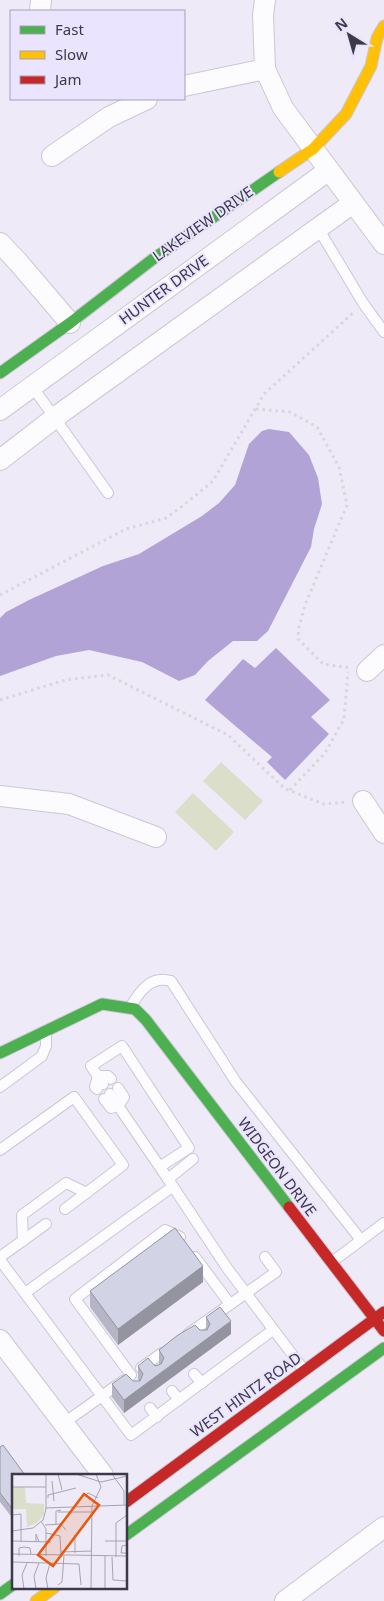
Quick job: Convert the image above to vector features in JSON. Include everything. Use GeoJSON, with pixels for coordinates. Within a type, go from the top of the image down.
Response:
{"type":"FeatureCollection","features":[{"type":"Feature","properties":{"kind":"street"},"geometry":{"type":"LineString","coordinates":[[265,0],[263,15],[265,69],[283,108],[384,244]]}},
{"type":"Feature","properties":{"kind":"street","name":"LAKEVIEW DRIVE"},"geometry":{"type":"LineString","coordinates":[[0,373],[70,323],[153,259],[313,148],[346,114],[371,66],[378,38],[384,26]]}},
{"type":"Feature","properties":{"kind":"street"},"geometry":{"type":"LineString","coordinates":[[185,86],[265,69]]}},
{"type":"Feature","properties":{"kind":"street"},"geometry":{"type":"LineString","coordinates":[[52,156],[109,118],[145,100]]}},
{"type":"Feature","properties":{"kind":"street","name":"HUNTER DRIVE"},"geometry":{"type":"LineString","coordinates":[[0,410],[329,170]]}},
{"type":"Feature","properties":{"kind":"street"},"geometry":{"type":"LineString","coordinates":[[0,460],[353,202]]}},
{"type":"Feature","properties":{"kind":"street"},"geometry":{"type":"LineString","coordinates":[[0,243],[70,323]]}},
{"type":"Feature","properties":{"kind":"street"},"geometry":{"type":"LineString","coordinates":[[358,670],[384,655]]}},
{"type":"Feature","properties":{"kind":"street"},"geometry":{"type":"LineString","coordinates":[[0,796],[69,804],[156,837]]}},
{"type":"Feature","properties":{"kind":"street"},"geometry":{"type":"LineString","coordinates":[[363,801],[384,833]]}},
{"type":"Feature","properties":{"kind":"street"},"geometry":{"type":"LineString","coordinates":[[0,1053],[102,1004],[122,1006],[129,1009]]}},
{"type":"Feature","properties":{"kind":"street","name":"WIDGEON DRIVE"},"geometry":{"type":"LineString","coordinates":[[129,1009],[135,1009],[146,1020],[331,1262],[379,1315],[384,1332]]}},
{"type":"Feature","properties":{"kind":"street","name":"WEST HINTZ ROAD"},"geometry":{"type":"LineString","coordinates":[[128,1502],[379,1315]]}},
{"type":"Feature","properties":{"kind":"street"},"geometry":{"type":"LineString","coordinates":[[0,1340],[102,1474]]}},
{"type":"Feature","properties":{"kind":"street"},"geometry":{"type":"LineString","coordinates":[[128,1511],[133,1530],[384,1348]]}},
{"type":"Feature","properties":{"kind":"street"},"geometry":{"type":"LineString","coordinates":[[285,1601],[308,1594],[384,1527]]}},
{"type":"Feature","properties":{"kind":"street"},"geometry":{"type":"LineString","coordinates":[[0,1594],[12,1585]]}},
{"type":"Feature","properties":{"kind":"street"},"geometry":{"type":"LineString","coordinates":[[36,1601],[54,1588]]}},
{"type":"Feature","properties":{"kind":"lane"},"geometry":{"type":"LineString","coordinates":[[318,228],[363,303],[384,332]]}},
{"type":"Feature","properties":{"kind":"lane"},"geometry":{"type":"LineString","coordinates":[[32,386],[108,493]]}},
{"type":"Feature","properties":{"kind":"lane"},"geometry":{"type":"LineString","coordinates":[[129,1009],[139,993],[152,982],[163,979],[171,981],[236,1082],[361,1240]]}},
{"type":"Feature","properties":{"kind":"lane"},"geometry":{"type":"LineString","coordinates":[[0,1088],[42,1056],[46,1046],[46,1031]]}},
{"type":"Feature","properties":{"kind":"lane"},"geometry":{"type":"LineString","coordinates":[[25,1294],[170,1183],[194,1161],[189,1148],[122,1046],[91,1066],[102,1082]]}},
{"type":"Feature","properties":{"kind":"lane"},"geometry":{"type":"LineString","coordinates":[[111,1094],[124,1097],[119,1105],[110,1108],[111,1094]]}},
{"type":"Feature","properties":{"kind":"lane"},"geometry":{"type":"LineString","coordinates":[[0,1150],[74,1097],[123,1165],[66,1209]]}},
{"type":"Feature","properties":{"kind":"lane"},"geometry":{"type":"LineString","coordinates":[[119,1105],[246,1294],[304,1370]]}},
{"type":"Feature","properties":{"kind":"lane"},"geometry":{"type":"LineString","coordinates":[[161,1166],[189,1148]]}},
{"type":"Feature","properties":{"kind":"lane"},"geometry":{"type":"LineString","coordinates":[[23,1241],[22,1215],[66,1183],[87,1192]]}},
{"type":"Feature","properties":{"kind":"lane"},"geometry":{"type":"LineString","coordinates":[[331,1262],[384,1223]]}},
{"type":"Feature","properties":{"kind":"lane"},"geometry":{"type":"LineString","coordinates":[[46,1224],[0,1259],[101,1397],[132,1436],[273,1330]]}},
{"type":"Feature","properties":{"kind":"lane"},"geometry":{"type":"LineString","coordinates":[[130,1379],[74,1299],[165,1230],[179,1236],[230,1304]]}},
{"type":"Feature","properties":{"kind":"lane"},"geometry":{"type":"LineString","coordinates":[[178,1341],[276,1272],[265,1257]]}},
{"type":"Feature","properties":{"kind":"lane"},"geometry":{"type":"LineString","coordinates":[[196,1328],[203,1337]]}},
{"type":"Feature","properties":{"kind":"lane"},"geometry":{"type":"LineString","coordinates":[[64,1423],[130,1379],[162,1352]]}},
{"type":"Feature","properties":{"kind":"lane"},"geometry":{"type":"LineString","coordinates":[[218,1357],[225,1366]]}},
{"type":"Feature","properties":{"kind":"lane"},"geometry":{"type":"LineString","coordinates":[[150,1362],[157,1372]]}},
{"type":"Feature","properties":{"kind":"lane"},"geometry":{"type":"LineString","coordinates":[[194,1374],[202,1383]]}},
{"type":"Feature","properties":{"kind":"lane"},"geometry":{"type":"LineString","coordinates":[[172,1390],[179,1400]]}},
{"type":"Feature","properties":{"kind":"lane"},"geometry":{"type":"LineString","coordinates":[[150,1408],[157,1417]]}},
{"type":"Feature","properties":{"kind":"path"},"geometry":{"type":"LineString","coordinates":[[0,595],[126,529],[166,518],[212,481],[264,394],[363,303]]}},
{"type":"Feature","properties":{"kind":"path"},"geometry":{"type":"LineString","coordinates":[[256,409],[290,412],[317,427],[339,467],[347,505],[305,605],[298,639],[323,664],[358,670],[344,719],[325,753],[290,790]]}},
{"type":"Feature","properties":{"kind":"path"},"geometry":{"type":"LineString","coordinates":[[0,700],[65,680],[108,676],[228,735],[284,788],[323,804],[363,801]]}},
{"type":"Feature","properties":{"kind":"green space"},"geometry":{"type":"Polygon","coordinates":[[[221,762],[263,801],[245,820],[203,781],[221,762]]]}},
{"type":"Feature","properties":{"kind":"green space"},"geometry":{"type":"Polygon","coordinates":[[[193,793],[234,832],[216,851],[175,812],[193,793]]]}},
{"type":"Feature","properties":{"kind":"shaded area"},"geometry":{"type":"Polygon","coordinates":[[[269,429],[289,432],[309,455],[318,478],[322,504],[314,529],[311,547],[268,631],[257,641],[233,641],[208,661],[195,675],[179,681],[142,662],[89,650],[56,656],[0,676],[0,618],[6,612],[103,566],[139,554],[202,516],[219,503],[235,485],[249,444],[262,431],[269,429]]]}},
{"type":"Feature","properties":{"kind":"shaded area"},"geometry":{"type":"Polygon","coordinates":[[[276,648],[330,700],[311,717],[329,734],[285,780],[267,762],[272,757],[205,700],[243,659],[255,668],[276,648]]]}},
{"type":"Feature","properties":{"kind":"building"},"geometry":{"type":"Polygon","coordinates":[[[175,1228],[203,1266],[118,1329],[90,1291],[175,1228]]]}},
{"type":"Feature","properties":{"kind":"building"},"geometry":{"type":"Polygon","coordinates":[[[220,1307],[231,1321],[124,1400],[112,1384],[126,1374],[133,1381],[140,1381],[143,1374],[138,1366],[148,1358],[155,1366],[161,1364],[164,1358],[159,1350],[195,1325],[200,1330],[207,1330],[210,1324],[206,1317],[220,1307]]]}},
{"type":"Feature","properties":{"kind":"building"},"geometry":{"type":"Polygon","coordinates":[[[3,1445],[24,1474],[12,1474],[12,1508],[0,1493],[0,1447],[3,1445]]]}},
{"type":"Feature","properties":{"kind":"traffic: fast"},"geometry":{"type":"LineString","coordinates":[[0,373],[70,323],[153,259],[279,172]]}},
{"type":"Feature","properties":{"kind":"traffic: fast"},"geometry":{"type":"LineString","coordinates":[[0,1053],[102,1004],[135,1009],[146,1020],[289,1207]]}},
{"type":"Feature","properties":{"kind":"traffic: fast"},"geometry":{"type":"LineString","coordinates":[[128,1534],[384,1348]]}},
{"type":"Feature","properties":{"kind":"traffic: fast"},"geometry":{"type":"LineString","coordinates":[[0,1594],[12,1585]]}},
{"type":"Feature","properties":{"kind":"traffic: slow"},"geometry":{"type":"LineString","coordinates":[[279,172],[313,149],[346,114],[371,66],[377,38],[384,26]]}},
{"type":"Feature","properties":{"kind":"traffic: slow"},"geometry":{"type":"LineString","coordinates":[[36,1601],[54,1588]]}},
{"type":"Feature","properties":{"kind":"traffic: jam"},"geometry":{"type":"LineString","coordinates":[[289,1207],[384,1331]]}},
{"type":"Feature","properties":{"kind":"traffic: jam"},"geometry":{"type":"LineString","coordinates":[[128,1501],[384,1312]]}}]}
